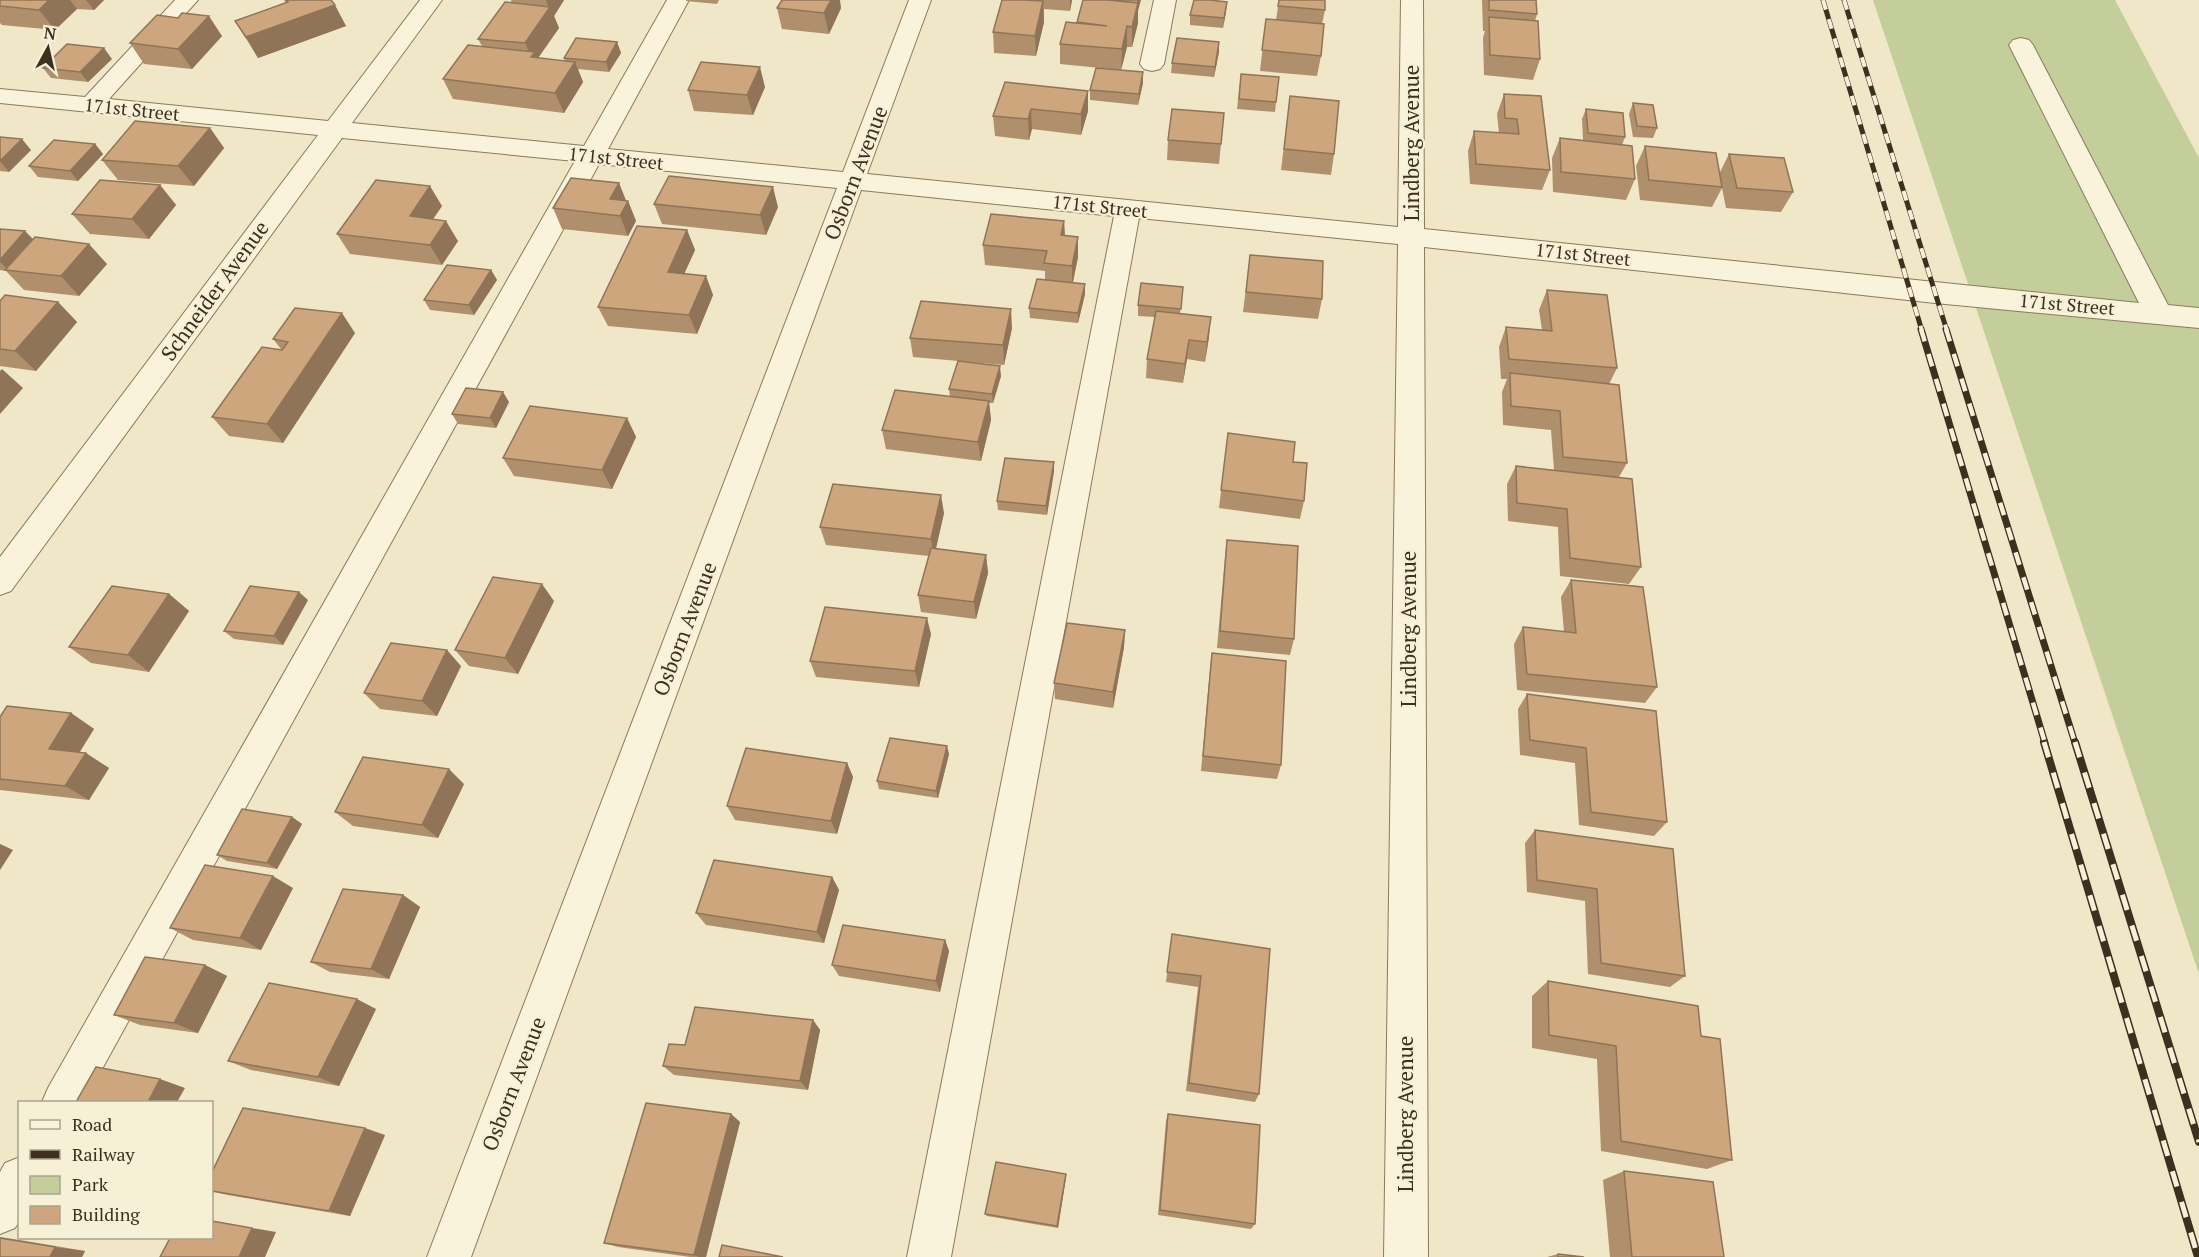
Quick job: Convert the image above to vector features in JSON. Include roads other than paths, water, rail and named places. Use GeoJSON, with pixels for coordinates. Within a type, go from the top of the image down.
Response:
{"type":"FeatureCollection","features":[{"type":"Feature","properties":{"kind":"street"},"geometry":{"type":"LineString","coordinates":[[90,106],[187,0]]}},
{"type":"Feature","properties":{"kind":"street","name":"Schneider Avenue"},"geometry":{"type":"LineString","coordinates":[[0,582],[431,0]]}},
{"type":"Feature","properties":{"kind":"street"},"geometry":{"type":"LineString","coordinates":[[63,1101],[678,0]]}},
{"type":"Feature","properties":{"kind":"street","name":"Osborn Avenue"},"geometry":{"type":"LineString","coordinates":[[449,1257],[920,0]]}},
{"type":"Feature","properties":{"kind":"street"},"geometry":{"type":"LineString","coordinates":[[1152,64],[1165,0]]}},
{"type":"Feature","properties":{"kind":"street","name":"Lindberg Avenue"},"geometry":{"type":"LineString","coordinates":[[1406,1257],[1412,0]]}},
{"type":"Feature","properties":{"kind":"street"},"geometry":{"type":"LineString","coordinates":[[2021,45],[2158,314]]}},
{"type":"Feature","properties":{"kind":"street","name":"171st Street"},"geometry":{"type":"LineString","coordinates":[[0,96],[2199,318]]}},
{"type":"Feature","properties":{"kind":"street"},"geometry":{"type":"LineString","coordinates":[[929,1257],[1128,210]]}},
{"type":"Feature","properties":{"kind":"street"},"geometry":{"type":"LineString","coordinates":[[0,1213],[18,1182]]}},
{"type":"Feature","properties":{"kind":"railway"},"geometry":{"type":"LineString","coordinates":[[1823,0],[1922,331]]}},
{"type":"Feature","properties":{"kind":"railway"},"geometry":{"type":"LineString","coordinates":[[1844,0],[1947,331]]}},
{"type":"Feature","properties":{"kind":"railway"},"geometry":{"type":"LineString","coordinates":[[1921,329],[2045,743]]}},
{"type":"Feature","properties":{"kind":"railway"},"geometry":{"type":"LineString","coordinates":[[1946,329],[2075,743]]}},
{"type":"Feature","properties":{"kind":"railway"},"geometry":{"type":"LineString","coordinates":[[2044,742],[2198,1257]]}},
{"type":"Feature","properties":{"kind":"railway"},"geometry":{"type":"LineString","coordinates":[[2075,742],[2199,1142]]}}]}
